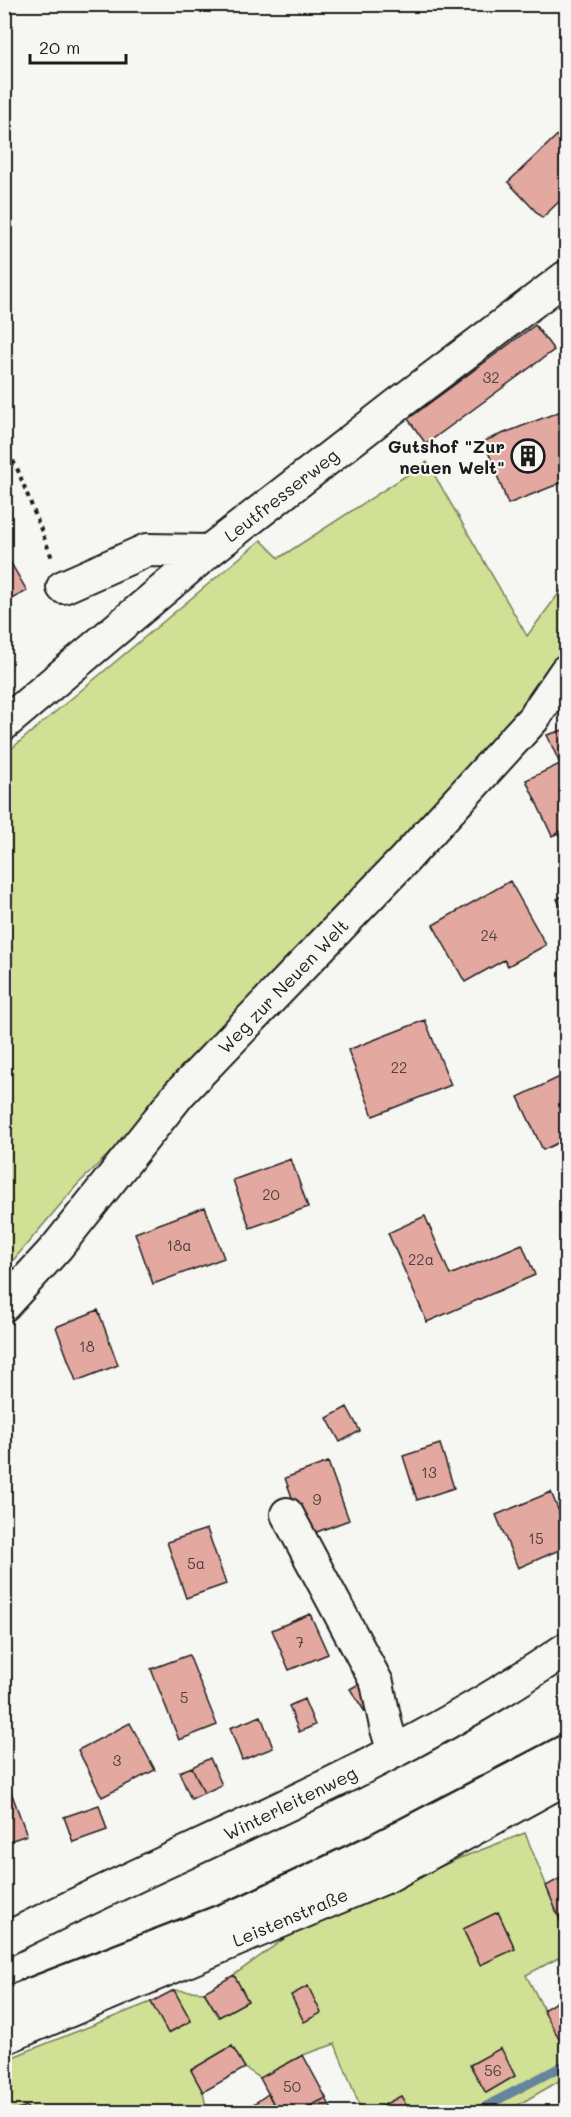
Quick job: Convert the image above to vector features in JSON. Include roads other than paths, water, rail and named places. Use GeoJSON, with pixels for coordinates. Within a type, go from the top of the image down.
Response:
{"type":"FeatureCollection","features":[{"type":"Feature","properties":{"kind":"main road","name":"Leistenstraße"},"geometry":{"type":"LineString","coordinates":[[4,2006],[246,1913],[376,1851],[567,1752]]}},
{"type":"Feature","properties":{"kind":"street","name":"Leutfresserweg"},"geometry":{"type":"LineString","coordinates":[[4,724],[210,551],[397,405],[567,277]]}},
{"type":"Feature","properties":{"kind":"street"},"geometry":{"type":"LineString","coordinates":[[63,587],[147,550],[210,551]]}},
{"type":"Feature","properties":{"kind":"street","name":"Weg zur Neuen Welt"},"geometry":{"type":"LineString","coordinates":[[4,1305],[57,1246],[179,1094],[404,860],[533,718],[567,671]]}},
{"type":"Feature","properties":{"kind":"street"},"geometry":{"type":"LineString","coordinates":[[286,1514],[377,1683],[394,1752]]}},
{"type":"Feature","properties":{"kind":"street","name":"Winterleitenweg"},"geometry":{"type":"LineString","coordinates":[[4,1940],[394,1752],[529,1675],[567,1649]]}},
{"type":"Feature","properties":{"kind":"street","name":"Leistenstraße"},"geometry":{"type":"LineString","coordinates":[[4,2038],[386,1876],[567,1778]]}},
{"type":"Feature","properties":{"kind":"waterway"},"geometry":{"type":"LineString","coordinates":[[475,2112],[566,2064]]}},
{"type":"Feature","properties":{"kind":"place","name":"Gutshof \"Zur neuen Welt\""},"geometry":{"type":"Point","coordinates":[528,456]}}]}
